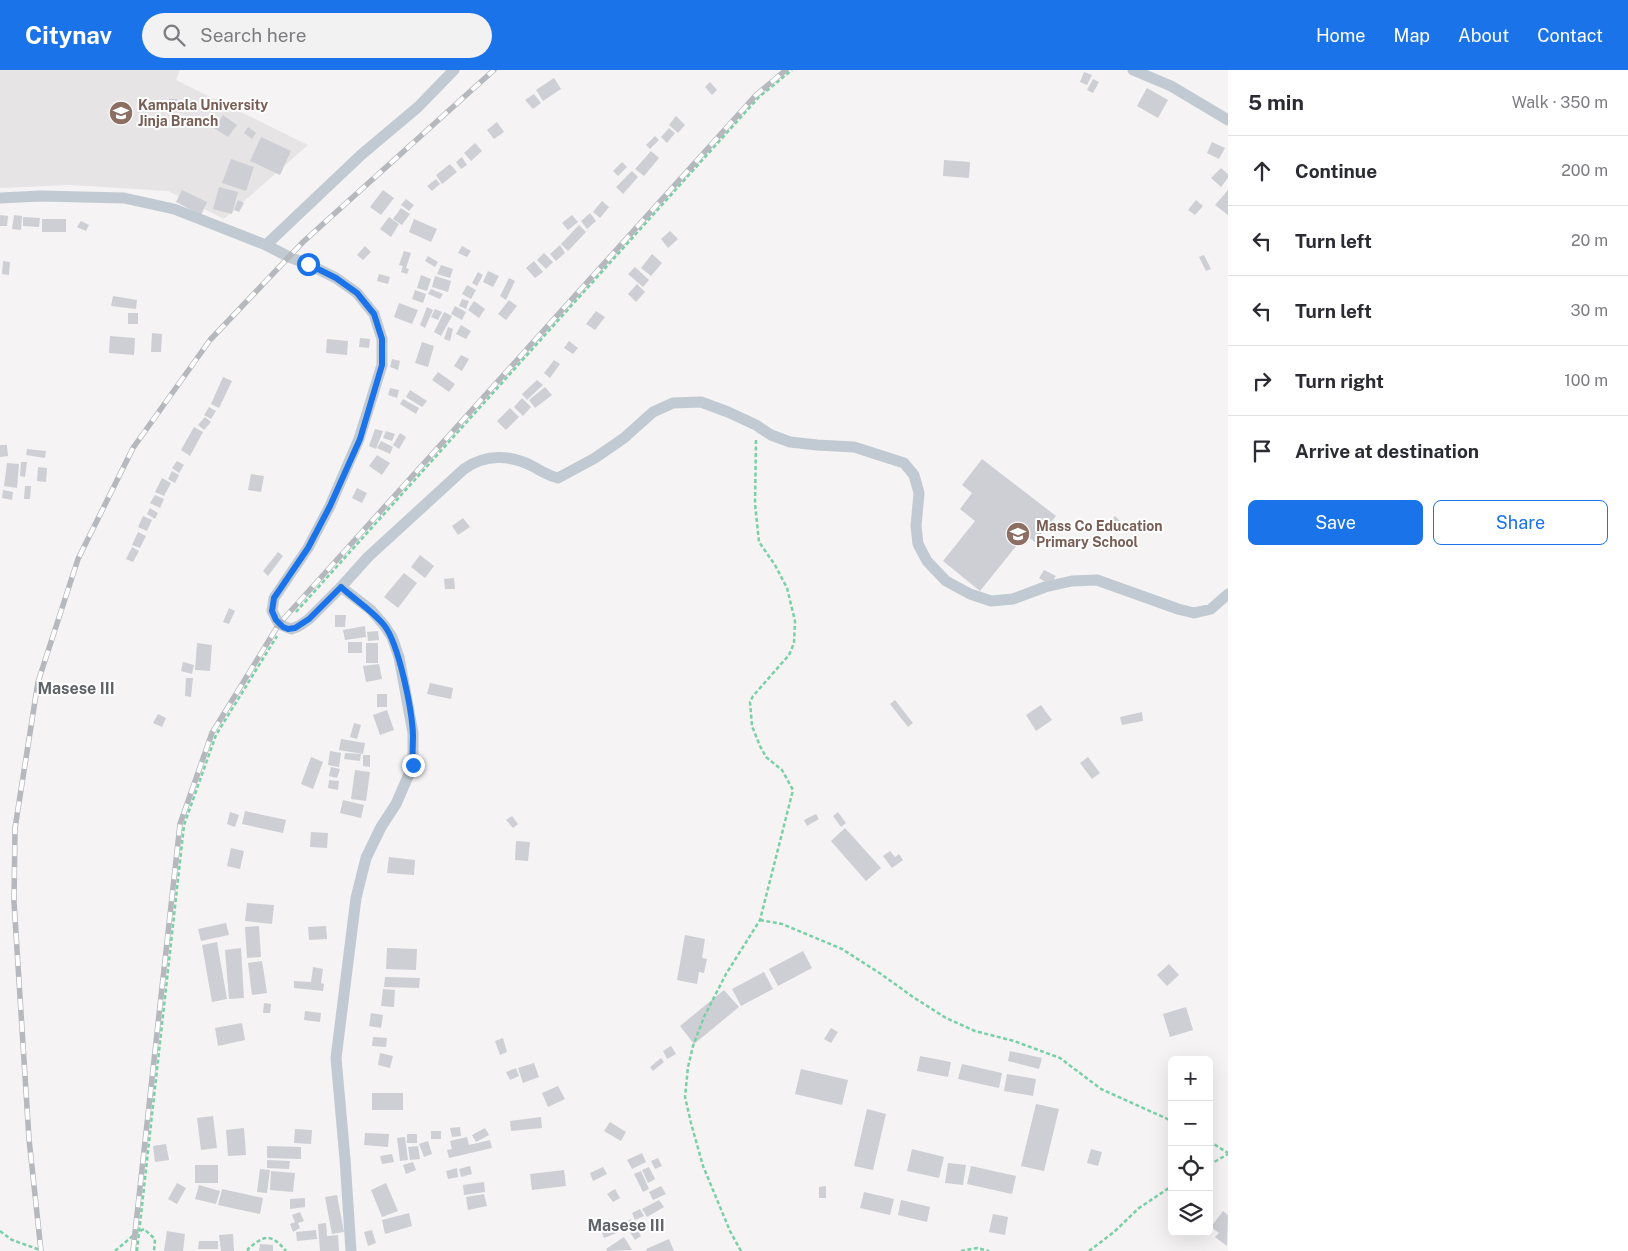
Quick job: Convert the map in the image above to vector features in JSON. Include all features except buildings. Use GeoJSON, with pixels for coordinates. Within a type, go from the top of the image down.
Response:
{"type":"FeatureCollection","features":[{"type":"Feature","properties":{"kind":"street"},"geometry":{"type":"LineString","coordinates":[[266,245],[361,155],[418,107],[454,70]]}},
{"type":"Feature","properties":{"kind":"street"},"geometry":{"type":"LineString","coordinates":[[1132,70],[1171,86],[1228,120]]}},
{"type":"Feature","properties":{"kind":"street"},"geometry":{"type":"LineString","coordinates":[[0,198],[41,196],[124,198],[174,209],[266,245],[336,278],[357,293],[374,314],[382,339],[382,365],[360,439],[330,506],[308,548],[274,598],[272,611],[276,620],[283,627],[291,629],[309,619],[368,557],[474,462],[490,457],[512,459],[533,466],[545,475],[558,478],[610,448],[653,412],[673,403],[700,402],[756,425],[771,435],[790,442],[818,446],[854,446],[904,464],[914,475],[919,493],[916,526],[918,544],[927,561],[946,580],[970,594],[991,601],[1006,600],[1045,587],[1072,581],[1097,580],[1178,609],[1194,612],[1211,609],[1228,594]]}},
{"type":"Feature","properties":{"kind":"street"},"geometry":{"type":"LineString","coordinates":[[341,587],[371,610],[392,637],[399,657],[413,733],[413,765],[396,804],[381,827],[366,858],[356,898],[336,1058],[351,1251]]}},
{"type":"Feature","properties":{"kind":"path"},"geometry":{"type":"LineString","coordinates":[[137,1251],[184,825],[216,735],[283,627],[759,97],[792,70]]}},
{"type":"Feature","properties":{"kind":"path"},"geometry":{"type":"LineString","coordinates":[[741,1251],[730,1231],[703,1166],[685,1097],[688,1066],[704,1017],[726,974],[760,920],[794,790],[782,770],[766,757],[752,726],[750,702],[753,696],[789,655],[794,643],[795,622],[786,588],[775,565],[759,542],[755,504],[756,425]]}},
{"type":"Feature","properties":{"kind":"path"},"geometry":{"type":"LineString","coordinates":[[760,920],[782,924],[842,949],[946,1018],[975,1031],[1014,1041],[1060,1058],[1101,1088],[1168,1119]]}},
{"type":"Feature","properties":{"kind":"path"},"geometry":{"type":"LineString","coordinates":[[1213,1144],[1228,1154],[1213,1163]]}},
{"type":"Feature","properties":{"kind":"path"},"geometry":{"type":"LineString","coordinates":[[1089,1251],[1114,1232],[1139,1208],[1168,1189]]}},
{"type":"Feature","properties":{"kind":"path"},"geometry":{"type":"LineString","coordinates":[[115,1251],[144,1229],[155,1239],[154,1251]]}},
{"type":"Feature","properties":{"kind":"path"},"geometry":{"type":"LineString","coordinates":[[0,1231],[12,1240],[43,1251]]}},
{"type":"Feature","properties":{"kind":"path"},"geometry":{"type":"LineString","coordinates":[[248,1251],[255,1241],[269,1238],[279,1242],[286,1251]]}},
{"type":"Feature","properties":{"kind":"path"},"geometry":{"type":"LineString","coordinates":[[961,1251],[977,1248],[989,1251]]}},
{"type":"Feature","properties":{"kind":"shaded area","name":"Kampala University Jinja Branch"},"geometry":{"type":"Polygon","coordinates":[[[0,70],[180,70],[176,80],[308,145],[224,219],[168,191],[70,185],[0,188],[0,70]]]}},
{"type":"Feature","properties":{"kind":"railway"},"geometry":{"type":"LineString","coordinates":[[41,1251],[29,1139],[14,902],[15,828],[38,682],[78,559],[133,448],[210,340],[303,242],[494,70]]}},
{"type":"Feature","properties":{"kind":"railway"},"geometry":{"type":"LineString","coordinates":[[133,1251],[180,824],[212,733],[279,624],[756,95],[786,70]]}},
{"type":"Feature","properties":{"kind":"place","name":"Kampala University Jinja Branch"},"geometry":{"type":"Point","coordinates":[121,113]}},
{"type":"Feature","properties":{"kind":"place","name":"Mass Co Education Primary School"},"geometry":{"type":"Point","coordinates":[1018,534]}},
{"type":"Feature","properties":{"kind":"district","name":"Masese III"},"geometry":{"type":"Point","coordinates":[76,688]}},
{"type":"Feature","properties":{"kind":"district","name":"Masese III"},"geometry":{"type":"Point","coordinates":[626,1225]}},
{"type":"Feature","properties":{"kind":"route"},"geometry":{"type":"LineString","coordinates":[[308,264],[336,278],[357,293],[374,314],[382,339],[382,365],[360,439],[330,506],[308,548],[274,598],[272,611],[276,620],[283,627],[288,629],[295,628],[309,619],[341,587],[371,610],[392,637],[399,657],[413,733],[413,765]]}}]}
